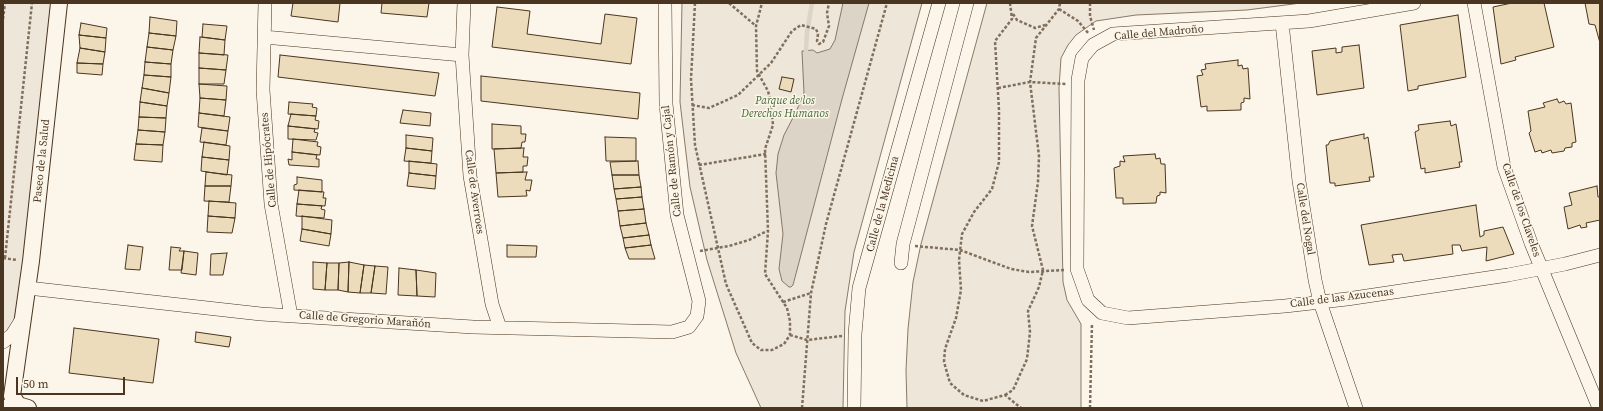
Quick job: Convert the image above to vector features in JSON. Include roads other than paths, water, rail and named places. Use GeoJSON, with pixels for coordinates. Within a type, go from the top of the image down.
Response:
{"type":"FeatureCollection","features":[{"type":"Feature","properties":{"kind":"street","name":"Paseo de la Salud"},"geometry":{"type":"LineString","coordinates":[[28,408],[18,405],[8,388],[28,288],[58,3]]}},
{"type":"Feature","properties":{"kind":"street","name":"Calle de Hipócrates"},"geometry":{"type":"LineString","coordinates":[[265,3],[263,90],[271,204],[291,316]]}},
{"type":"Feature","properties":{"kind":"street","name":"Calle de Averroes"},"geometry":{"type":"LineString","coordinates":[[464,3],[462,55],[470,176],[492,304],[500,328]]}},
{"type":"Feature","properties":{"kind":"street","name":"Calle de Ramón y Cajal"},"geometry":{"type":"LineString","coordinates":[[665,3],[664,34],[666,104],[677,215],[699,301],[697,316]]}},
{"type":"Feature","properties":{"kind":"street","name":"Calle de la Medicina"},"geometry":{"type":"LineString","coordinates":[[854,408],[855,334],[859,288],[939,3]]}},
{"type":"Feature","properties":{"kind":"street"},"geometry":{"type":"LineString","coordinates":[[901,263],[903,244],[967,3]]}},
{"type":"Feature","properties":{"kind":"street","name":"Calle del Madroño"},"geometry":{"type":"LineString","coordinates":[[1090,302],[1077,269],[1078,84],[1082,58],[1093,45],[1113,34],[1282,24],[1309,21],[1414,3]]}},
{"type":"Feature","properties":{"kind":"street","name":"Calle de los Claveles"},"geometry":{"type":"LineString","coordinates":[[1474,3],[1504,167],[1542,269],[1599,408]]}},
{"type":"Feature","properties":{"kind":"street","name":"Calle del Nogal"},"geometry":{"type":"LineString","coordinates":[[1282,24],[1298,181],[1320,302],[1356,408]]}},
{"type":"Feature","properties":{"kind":"street"},"geometry":{"type":"LineString","coordinates":[[264,37],[462,55]]}},
{"type":"Feature","properties":{"kind":"street","name":"Calle de las Azucenas"},"geometry":{"type":"LineString","coordinates":[[1090,302],[1102,313],[1128,318],[1320,302],[1508,275],[1542,269],[1600,255]]}},
{"type":"Feature","properties":{"kind":"street","name":"Calle de Gregorio Marañón"},"geometry":{"type":"LineString","coordinates":[[28,288],[291,316],[500,328],[672,332],[689,327],[697,316]]}},
{"type":"Feature","properties":{"kind":"street","name":"Paseo de la Salud"},"geometry":{"type":"LineString","coordinates":[[3,342],[12,335],[23,318]]}},
{"type":"Feature","properties":{"kind":"street"},"geometry":{"type":"LineString","coordinates":[[3,406],[8,408]]}},
{"type":"Feature","properties":{"kind":"waterway"},"geometry":{"type":"LineString","coordinates":[[806,51],[807,33],[812,3]]}},
{"type":"Feature","properties":{"kind":"park label","name":"Parque de los Derechos Humanos"},"geometry":{"type":"Point","coordinates":[785,107]}}]}
